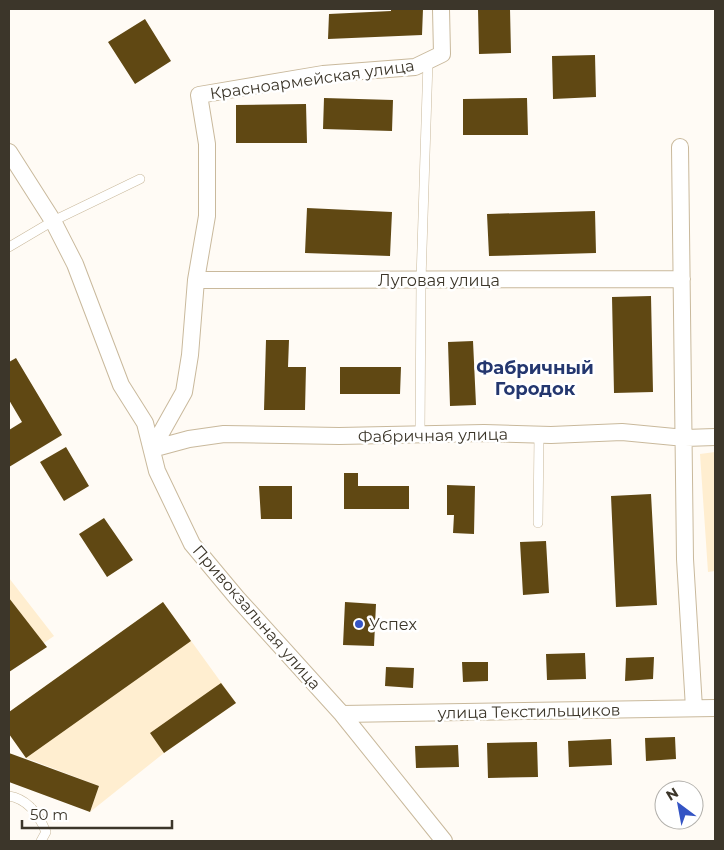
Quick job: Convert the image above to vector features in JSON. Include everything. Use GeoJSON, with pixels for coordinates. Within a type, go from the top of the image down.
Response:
{"type":"FeatureCollection","features":[{"type":"Feature","properties":{"kind":"street","name":"Красноармейская улица"},"geometry":{"type":"LineString","coordinates":[[152,449],[184,392],[190,355],[196,280],[207,216],[207,144],[199,94],[323,74],[415,67],[442,54],[441,9]]}},
{"type":"Feature","properties":{"kind":"street"},"geometry":{"type":"LineString","coordinates":[[680,147],[685,558],[694,708]]}},
{"type":"Feature","properties":{"kind":"street","name":"Привокзальная улица"},"geometry":{"type":"LineString","coordinates":[[9,152],[53,221],[75,264],[121,385],[145,423],[158,471],[192,544],[237,598],[342,714],[444,841]]}},
{"type":"Feature","properties":{"kind":"street","name":"Луговая улица"},"geometry":{"type":"LineString","coordinates":[[196,280],[682,279]]}},
{"type":"Feature","properties":{"kind":"street","name":"Фабричная улица"},"geometry":{"type":"LineString","coordinates":[[152,449],[189,439],[224,434],[339,436],[420,434],[539,435],[622,432],[685,438],[715,437]]}},
{"type":"Feature","properties":{"kind":"street","name":"улица Текстильщиков"},"geometry":{"type":"LineString","coordinates":[[342,714],[715,708]]}},
{"type":"Feature","properties":{"kind":"lane"},"geometry":{"type":"LineString","coordinates":[[420,434],[421,280],[428,61]]}},
{"type":"Feature","properties":{"kind":"lane"},"geometry":{"type":"LineString","coordinates":[[9,247],[53,221],[140,179]]}},
{"type":"Feature","properties":{"kind":"lane"},"geometry":{"type":"LineString","coordinates":[[538,523],[539,435]]}},
{"type":"Feature","properties":{"kind":"lane"},"geometry":{"type":"LineString","coordinates":[[9,796],[18,797],[39,814],[46,832],[41,841]]}},
{"type":"Feature","properties":{"kind":"shaded area"},"geometry":{"type":"Polygon","coordinates":[[[715,452],[715,571],[708,572],[700,454],[715,452]]]}},
{"type":"Feature","properties":{"kind":"shaded area"},"geometry":{"type":"Polygon","coordinates":[[[9,578],[54,636],[9,667],[9,578]]]}},
{"type":"Feature","properties":{"kind":"shaded area"},"geometry":{"type":"Polygon","coordinates":[[[163,602],[236,703],[164,753],[90,812],[99,786],[26,758],[9,734],[9,712],[163,602]]]}},
{"type":"Feature","properties":{"kind":"building"},"geometry":{"type":"Polygon","coordinates":[[[391,9],[423,9],[422,35],[328,39],[329,14],[391,11],[391,9]]]}},
{"type":"Feature","properties":{"kind":"building"},"geometry":{"type":"Polygon","coordinates":[[[478,9],[510,9],[511,53],[479,54],[478,9]]]}},
{"type":"Feature","properties":{"kind":"building"},"geometry":{"type":"Polygon","coordinates":[[[145,19],[171,61],[135,84],[108,42],[145,19]]]}},
{"type":"Feature","properties":{"kind":"building"},"geometry":{"type":"Polygon","coordinates":[[[595,55],[596,97],[553,99],[552,56],[595,55]]]}},
{"type":"Feature","properties":{"kind":"building"},"geometry":{"type":"Polygon","coordinates":[[[324,98],[393,100],[392,131],[323,129],[324,98]]]}},
{"type":"Feature","properties":{"kind":"building"},"geometry":{"type":"Polygon","coordinates":[[[527,98],[528,135],[463,135],[463,99],[527,98]]]}},
{"type":"Feature","properties":{"kind":"building"},"geometry":{"type":"Polygon","coordinates":[[[306,104],[307,143],[236,143],[236,105],[306,104]]]}},
{"type":"Feature","properties":{"kind":"building"},"geometry":{"type":"Polygon","coordinates":[[[307,208],[392,212],[390,256],[305,253],[307,208]]]}},
{"type":"Feature","properties":{"kind":"building"},"geometry":{"type":"Polygon","coordinates":[[[595,211],[596,253],[489,256],[487,214],[595,211]]]}},
{"type":"Feature","properties":{"kind":"building"},"geometry":{"type":"Polygon","coordinates":[[[651,296],[653,392],[614,393],[612,297],[651,296]]]}},
{"type":"Feature","properties":{"kind":"building"},"geometry":{"type":"Polygon","coordinates":[[[266,340],[289,340],[288,367],[306,367],[305,410],[264,410],[266,340]]]}},
{"type":"Feature","properties":{"kind":"building"},"geometry":{"type":"Polygon","coordinates":[[[473,341],[476,405],[450,406],[448,342],[473,341]]]}},
{"type":"Feature","properties":{"kind":"building"},"geometry":{"type":"Polygon","coordinates":[[[16,358],[62,435],[9,467],[9,430],[22,422],[9,400],[9,362],[16,358]]]}},
{"type":"Feature","properties":{"kind":"building"},"geometry":{"type":"Polygon","coordinates":[[[340,367],[401,367],[400,394],[340,394],[340,367]]]}},
{"type":"Feature","properties":{"kind":"building"},"geometry":{"type":"Polygon","coordinates":[[[66,447],[89,486],[64,501],[40,462],[66,447]]]}},
{"type":"Feature","properties":{"kind":"building"},"geometry":{"type":"Polygon","coordinates":[[[344,473],[358,473],[358,486],[409,486],[409,509],[344,509],[344,473]]]}},
{"type":"Feature","properties":{"kind":"building"},"geometry":{"type":"Polygon","coordinates":[[[447,485],[475,486],[474,534],[453,533],[454,515],[447,515],[447,485]]]}},
{"type":"Feature","properties":{"kind":"building"},"geometry":{"type":"Polygon","coordinates":[[[259,486],[292,486],[292,519],[261,519],[259,486]]]}},
{"type":"Feature","properties":{"kind":"building"},"geometry":{"type":"Polygon","coordinates":[[[651,494],[657,605],[616,607],[611,496],[651,494]]]}},
{"type":"Feature","properties":{"kind":"building"},"geometry":{"type":"Polygon","coordinates":[[[104,518],[133,560],[107,577],[79,534],[104,518]]]}},
{"type":"Feature","properties":{"kind":"building"},"geometry":{"type":"Polygon","coordinates":[[[546,541],[549,593],[523,595],[520,542],[546,541]]]}},
{"type":"Feature","properties":{"kind":"building"},"geometry":{"type":"Polygon","coordinates":[[[9,598],[47,647],[9,672],[9,598]]]}},
{"type":"Feature","properties":{"kind":"building"},"geometry":{"type":"Polygon","coordinates":[[[163,602],[191,641],[26,758],[9,734],[9,712],[163,602]]]}},
{"type":"Feature","properties":{"kind":"building","name":"Успех"},"geometry":{"type":"Polygon","coordinates":[[[345,602],[376,604],[374,646],[343,645],[345,602]]]}},
{"type":"Feature","properties":{"kind":"building"},"geometry":{"type":"Polygon","coordinates":[[[585,653],[586,679],[547,680],[546,654],[585,653]]]}},
{"type":"Feature","properties":{"kind":"building"},"geometry":{"type":"Polygon","coordinates":[[[654,657],[653,679],[625,681],[626,658],[654,657]]]}},
{"type":"Feature","properties":{"kind":"building"},"geometry":{"type":"Polygon","coordinates":[[[462,662],[488,662],[488,681],[463,682],[462,662]]]}},
{"type":"Feature","properties":{"kind":"building"},"geometry":{"type":"Polygon","coordinates":[[[386,667],[414,668],[413,688],[385,686],[386,667]]]}},
{"type":"Feature","properties":{"kind":"building"},"geometry":{"type":"Polygon","coordinates":[[[221,683],[236,703],[164,753],[150,733],[221,683]]]}},
{"type":"Feature","properties":{"kind":"building"},"geometry":{"type":"Polygon","coordinates":[[[675,737],[676,759],[646,761],[645,738],[675,737]]]}},
{"type":"Feature","properties":{"kind":"building"},"geometry":{"type":"Polygon","coordinates":[[[611,739],[612,765],[569,767],[568,741],[611,739]]]}},
{"type":"Feature","properties":{"kind":"building"},"geometry":{"type":"Polygon","coordinates":[[[537,742],[538,777],[488,778],[487,743],[537,742]]]}},
{"type":"Feature","properties":{"kind":"building"},"geometry":{"type":"Polygon","coordinates":[[[458,745],[459,767],[416,768],[415,746],[458,745]]]}},
{"type":"Feature","properties":{"kind":"building"},"geometry":{"type":"Polygon","coordinates":[[[9,753],[99,786],[90,812],[9,782],[9,753]]]}},
{"type":"Feature","properties":{"kind":"place","name":"Успех"},"geometry":{"type":"Point","coordinates":[359,624]}},
{"type":"Feature","properties":{"kind":"district","name":"Фабричный Городок"},"geometry":{"type":"Point","coordinates":[535,378]}}]}
